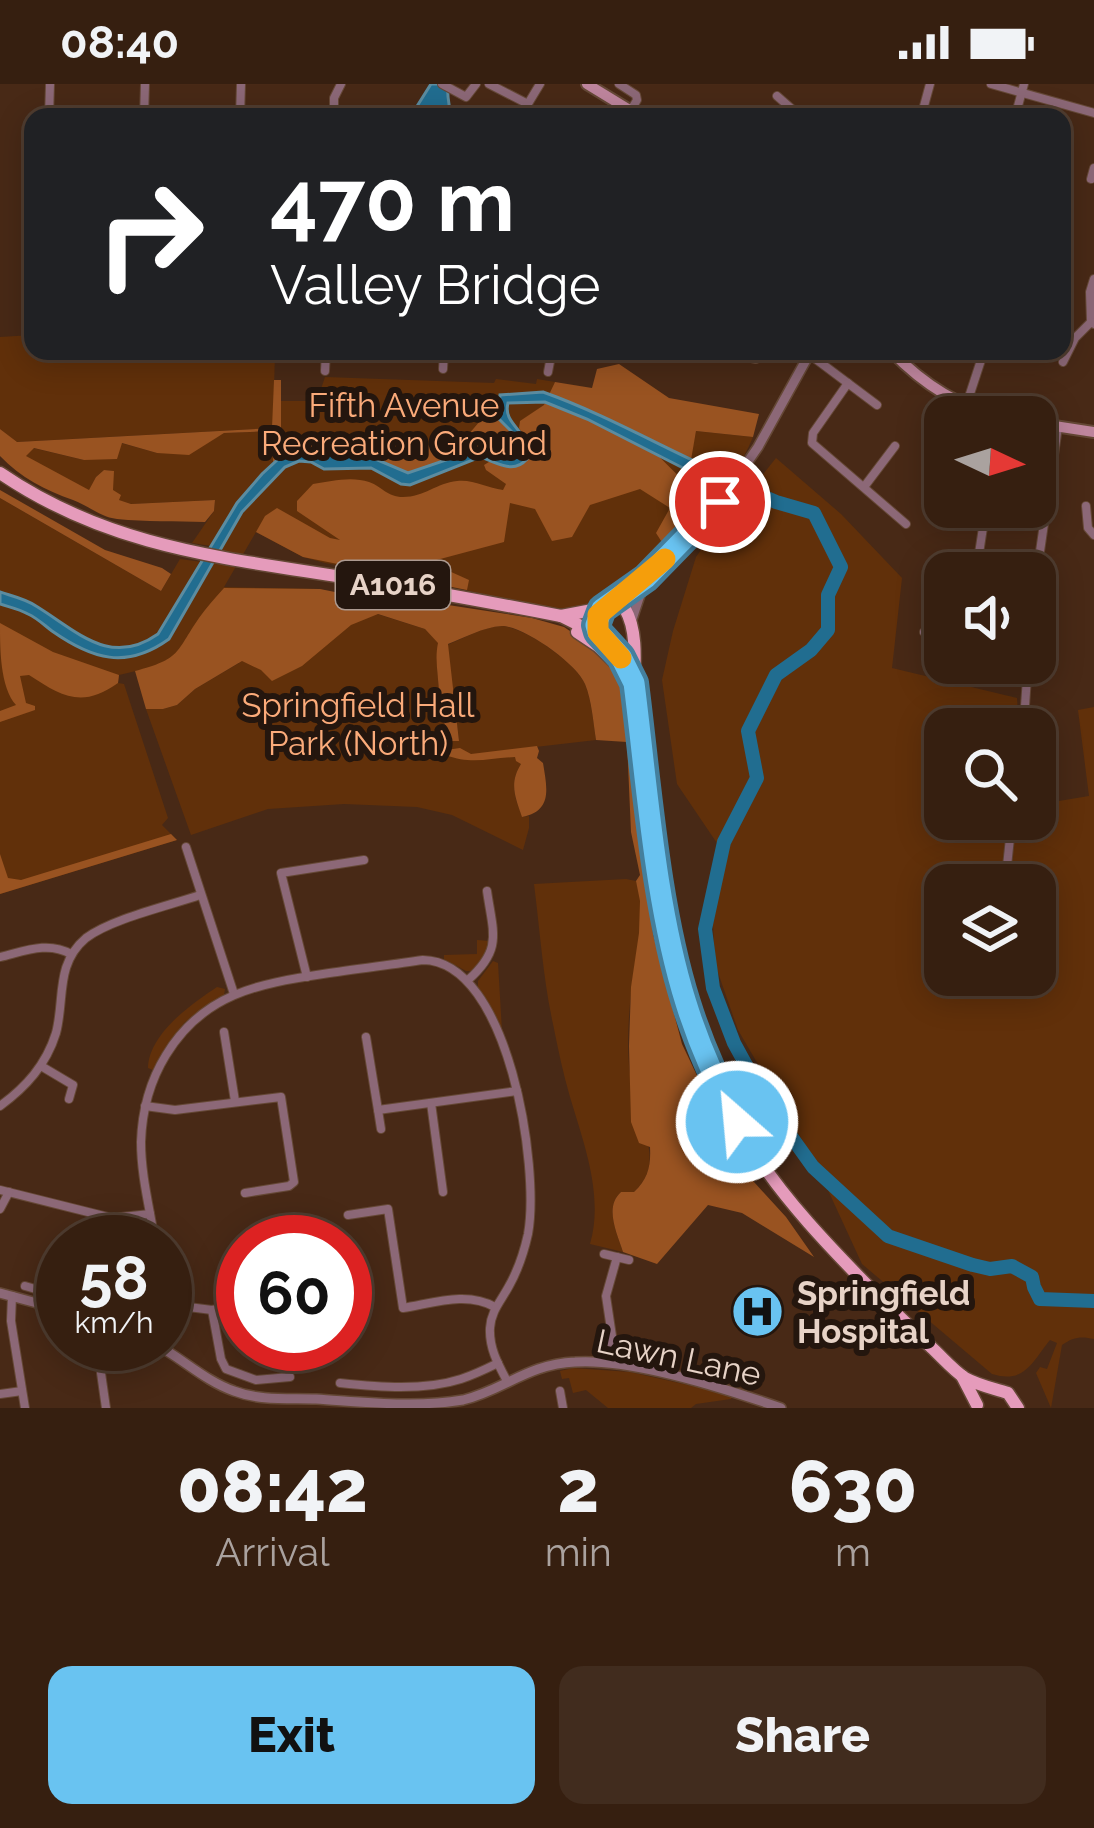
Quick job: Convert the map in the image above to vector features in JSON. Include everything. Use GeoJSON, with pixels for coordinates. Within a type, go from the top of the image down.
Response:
{"type":"FeatureCollection","features":[{"type":"Feature","properties":{"kind":"main road"},"geometry":{"type":"LineString","coordinates":[[587,84],[621,108]]}},
{"type":"Feature","properties":{"kind":"main road"},"geometry":{"type":"LineString","coordinates":[[901,360],[949,396]]}},
{"type":"Feature","properties":{"kind":"main road"},"geometry":{"type":"LineString","coordinates":[[1058,427],[1094,432]]}},
{"type":"Feature","properties":{"kind":"main road","name":"A1016"},"geometry":{"type":"LineString","coordinates":[[0,473],[87,522],[173,549],[532,610],[561,616],[604,637]]}},
{"type":"Feature","properties":{"kind":"main road"},"geometry":{"type":"LineString","coordinates":[[634,683],[596,621],[605,608],[623,608],[631,623],[634,683],[661,889],[685,1001],[715,1082],[758,1158],[809,1224],[961,1376],[977,1407]]}},
{"type":"Feature","properties":{"kind":"main road","name":"A1016"},"geometry":{"type":"LineString","coordinates":[[561,616],[605,608]]}},
{"type":"Feature","properties":{"kind":"main road","name":"A1016"},"geometry":{"type":"LineString","coordinates":[[532,610],[584,636],[634,683]]}},
{"type":"Feature","properties":{"kind":"main road"},"geometry":{"type":"LineString","coordinates":[[604,637],[621,638],[631,623]]}},
{"type":"Feature","properties":{"kind":"main road"},"geometry":{"type":"LineString","coordinates":[[961,1376],[1008,1393],[1016,1407]]}},
{"type":"Feature","properties":{"kind":"main road"},"geometry":{"type":"LineString","coordinates":[[977,1407],[981,1397],[992,1390]]}},
{"type":"Feature","properties":{"kind":"street"},"geometry":{"type":"LineString","coordinates":[[444,86],[466,97],[476,84]]}},
{"type":"Feature","properties":{"kind":"street"},"geometry":{"type":"LineString","coordinates":[[489,84],[528,104]]}},
{"type":"Feature","properties":{"kind":"street"},"geometry":{"type":"LineString","coordinates":[[526,108],[540,84]]}},
{"type":"Feature","properties":{"kind":"street"},"geometry":{"type":"LineString","coordinates":[[619,84],[636,95],[630,108]]}},
{"type":"Feature","properties":{"kind":"street"},"geometry":{"type":"LineString","coordinates":[[991,84],[1023,88],[1094,113]]}},
{"type":"Feature","properties":{"kind":"street"},"geometry":{"type":"LineString","coordinates":[[777,96],[791,108]]}},
{"type":"Feature","properties":{"kind":"street"},"geometry":{"type":"LineString","coordinates":[[1071,346],[1093,323],[1094,278]]}},
{"type":"Feature","properties":{"kind":"street"},"geometry":{"type":"LineString","coordinates":[[326,360],[326,370]]}},
{"type":"Feature","properties":{"kind":"street"},"geometry":{"type":"LineString","coordinates":[[443,369],[444,360]]}},
{"type":"Feature","properties":{"kind":"street"},"geometry":{"type":"LineString","coordinates":[[548,372],[550,360]]}},
{"type":"Feature","properties":{"kind":"street"},"geometry":{"type":"LineString","coordinates":[[605,608],[646,578],[705,519],[758,447],[806,360]]}},
{"type":"Feature","properties":{"kind":"street"},"geometry":{"type":"LineString","coordinates":[[820,360],[877,405]]}},
{"type":"Feature","properties":{"kind":"street"},"geometry":{"type":"LineString","coordinates":[[969,396],[981,360]]}},
{"type":"Feature","properties":{"kind":"street"},"geometry":{"type":"LineString","coordinates":[[848,383],[812,440],[814,446],[906,524]]}},
{"type":"Feature","properties":{"kind":"street"},"geometry":{"type":"LineString","coordinates":[[1040,552],[1058,427]]}},
{"type":"Feature","properties":{"kind":"street"},"geometry":{"type":"LineString","coordinates":[[864,487],[895,446]]}},
{"type":"Feature","properties":{"kind":"street"},"geometry":{"type":"LineString","coordinates":[[1086,506],[1087,524],[1094,535]]}},
{"type":"Feature","properties":{"kind":"street"},"geometry":{"type":"LineString","coordinates":[[631,623],[646,578]]}},
{"type":"Feature","properties":{"kind":"street"},"geometry":{"type":"LineString","coordinates":[[186,847],[234,994]]}},
{"type":"Feature","properties":{"kind":"street"},"geometry":{"type":"LineString","coordinates":[[308,977],[281,873],[364,860]]}},
{"type":"Feature","properties":{"kind":"street"},"geometry":{"type":"LineString","coordinates":[[468,980],[486,963],[494,945],[487,891]]}},
{"type":"Feature","properties":{"kind":"street"},"geometry":{"type":"LineString","coordinates":[[0,1106],[41,1066],[55,1036],[63,974],[71,954],[106,927],[200,895]]}},
{"type":"Feature","properties":{"kind":"street"},"geometry":{"type":"LineString","coordinates":[[0,957],[45,947],[71,954]]}},
{"type":"Feature","properties":{"kind":"street"},"geometry":{"type":"LineString","coordinates":[[0,1209],[5,1191],[112,1218],[150,1214],[142,1155],[146,1106],[155,1075],[180,1034],[205,1011],[234,994],[265,984],[423,960],[444,963],[468,980],[497,1034],[517,1091],[530,1157],[530,1220],[523,1255],[495,1307],[490,1332],[507,1381]]}},
{"type":"Feature","properties":{"kind":"street"},"geometry":{"type":"LineString","coordinates":[[224,1031],[235,1101]]}},
{"type":"Feature","properties":{"kind":"street"},"geometry":{"type":"LineString","coordinates":[[366,1037],[381,1129]]}},
{"type":"Feature","properties":{"kind":"street"},"geometry":{"type":"LineString","coordinates":[[41,1066],[73,1084],[69,1100]]}},
{"type":"Feature","properties":{"kind":"street"},"geometry":{"type":"LineString","coordinates":[[378,1110],[517,1091]]}},
{"type":"Feature","properties":{"kind":"street"},"geometry":{"type":"LineString","coordinates":[[146,1106],[175,1110],[281,1097],[294,1181],[290,1186],[245,1193]]}},
{"type":"Feature","properties":{"kind":"street"},"geometry":{"type":"LineString","coordinates":[[430,1103],[443,1192]]}},
{"type":"Feature","properties":{"kind":"street"},"geometry":{"type":"LineString","coordinates":[[348,1215],[388,1209],[404,1308],[467,1298],[495,1307]]}},
{"type":"Feature","properties":{"kind":"street"},"geometry":{"type":"LineString","coordinates":[[604,1254],[629,1260]]}},
{"type":"Feature","properties":{"kind":"street"},"geometry":{"type":"LineString","coordinates":[[610,1363],[612,1336],[606,1297],[617,1257]]}},
{"type":"Feature","properties":{"kind":"street"},"geometry":{"type":"LineString","coordinates":[[25,1286],[36,1289]]}},
{"type":"Feature","properties":{"kind":"street"},"geometry":{"type":"LineString","coordinates":[[25,1408],[6,1295],[36,1303]]}},
{"type":"Feature","properties":{"kind":"street"},"geometry":{"type":"LineString","coordinates":[[192,1307],[216,1309]]}},
{"type":"Feature","properties":{"kind":"street"},"geometry":{"type":"LineString","coordinates":[[212,1310],[226,1369],[250,1379],[290,1377]]}},
{"type":"Feature","properties":{"kind":"street"},"geometry":{"type":"LineString","coordinates":[[0,1322],[11,1321]]}},
{"type":"Feature","properties":{"kind":"street","name":"Lawn Lane"},"geometry":{"type":"LineString","coordinates":[[192,1367],[227,1388],[266,1398],[404,1406],[442,1405],[476,1396],[529,1371],[560,1363],[610,1363],[781,1408]]}},
{"type":"Feature","properties":{"kind":"street"},"geometry":{"type":"LineString","coordinates":[[340,1383],[436,1384],[498,1364]]}},
{"type":"Feature","properties":{"kind":"street"},"geometry":{"type":"LineString","coordinates":[[100,1373],[106,1408]]}},
{"type":"Feature","properties":{"kind":"street"},"geometry":{"type":"LineString","coordinates":[[0,1394],[22,1390]]}},
{"type":"Feature","properties":{"kind":"street"},"geometry":{"type":"LineString","coordinates":[[560,1391],[563,1408]]}},
{"type":"Feature","properties":{"kind":"green space"},"geometry":{"type":"Polygon","coordinates":[[[24,336],[24,360],[275,360],[273,428],[16,442],[0,429],[0,337],[24,336]]]}},
{"type":"Feature","properties":{"kind":"green space"},"geometry":{"type":"Polygon","coordinates":[[[325,377],[555,382],[550,393],[690,460],[696,431],[753,437],[730,479],[698,517],[621,587],[588,607],[544,606],[325,563],[256,532],[224,587],[320,589],[425,629],[439,643],[437,712],[445,733],[459,740],[447,645],[501,626],[523,632],[561,657],[585,684],[596,740],[518,749],[522,763],[515,776],[515,796],[523,817],[529,816],[523,850],[452,815],[417,807],[344,804],[268,809],[191,835],[146,709],[177,705],[239,663],[153,667],[119,675],[118,683],[124,684],[168,818],[162,825],[177,840],[0,894],[0,498],[161,591],[180,559],[202,562],[211,546],[192,543],[214,511],[215,500],[131,504],[118,500],[113,491],[113,471],[104,470],[89,491],[25,456],[33,448],[84,460],[121,443],[157,453],[224,433],[273,431],[273,460],[281,437],[281,401],[307,401],[321,389],[325,377]]]}},
{"type":"Feature","properties":{"kind":"green space"},"geometry":{"type":"Polygon","coordinates":[[[776,458],[841,514],[902,578],[892,668],[924,676],[924,684],[959,684],[1017,698],[1018,708],[924,708],[924,840],[1056,840],[1056,802],[1089,796],[1078,710],[1094,707],[1094,1339],[1077,1338],[1062,1345],[1051,1408],[1036,1373],[1040,1367],[1047,1369],[1057,1343],[1050,1340],[1020,1373],[992,1374],[862,1264],[815,1162],[738,1030],[715,964],[713,924],[725,855],[677,784],[662,680],[696,557],[727,512],[776,458]]]}},
{"type":"Feature","properties":{"kind":"green space"},"geometry":{"type":"Polygon","coordinates":[[[636,881],[641,908],[629,1016],[629,1064],[650,1157],[640,1185],[634,1192],[621,1192],[613,1205],[623,1252],[590,1244],[594,1189],[550,1007],[534,884],[636,881]]]}},
{"type":"Feature","properties":{"kind":"green space"},"geometry":{"type":"Polygon","coordinates":[[[477,940],[489,941],[487,953],[471,971],[444,959],[444,955],[477,954],[477,940]]]}},
{"type":"Feature","properties":{"kind":"green space"},"geometry":{"type":"Polygon","coordinates":[[[493,961],[498,963],[502,1031],[478,987],[493,961]]]}},
{"type":"Feature","properties":{"kind":"green space"},"geometry":{"type":"Polygon","coordinates":[[[217,987],[225,989],[224,995],[184,1023],[153,1070],[148,1068],[163,1032],[217,987]]]}},
{"type":"Feature","properties":{"kind":"green space"},"geometry":{"type":"Polygon","coordinates":[[[560,1371],[630,1372],[733,1395],[691,1408],[608,1408],[586,1390],[573,1393],[569,1378],[562,1379],[560,1371]]]}},
{"type":"Feature","properties":{"kind":"shaded area"},"geometry":{"type":"Polygon","coordinates":[[[619,364],[669,398],[759,414],[753,437],[696,431],[691,460],[661,446],[656,453],[689,488],[700,514],[665,547],[656,533],[670,508],[640,489],[590,505],[572,537],[552,541],[535,509],[510,503],[504,542],[429,562],[469,580],[467,590],[303,557],[256,532],[265,516],[277,508],[340,540],[297,511],[297,501],[313,484],[362,480],[403,497],[457,481],[503,490],[506,484],[484,465],[492,460],[515,467],[525,437],[520,421],[544,405],[555,382],[592,388],[597,369],[619,364]]]}},
{"type":"Feature","properties":{"kind":"shaded area"},"geometry":{"type":"Polygon","coordinates":[[[274,380],[281,380],[281,436],[293,436],[293,450],[273,462],[272,431],[224,433],[189,455],[157,453],[122,443],[117,459],[84,460],[34,448],[26,456],[89,490],[104,470],[114,471],[113,490],[121,495],[119,500],[131,504],[215,500],[214,511],[205,522],[105,516],[34,482],[0,456],[0,429],[17,442],[272,428],[274,380]]]}},
{"type":"Feature","properties":{"kind":"shaded area"},"geometry":{"type":"Polygon","coordinates":[[[494,415],[513,433],[518,447],[512,454],[484,447],[408,473],[371,457],[319,453],[306,443],[331,436],[390,447],[435,445],[441,438],[468,435],[480,421],[494,415]]]}},
{"type":"Feature","properties":{"kind":"shaded area"},"geometry":{"type":"Polygon","coordinates":[[[0,490],[105,550],[171,574],[161,591],[0,498],[0,490]]]}},
{"type":"Feature","properties":{"kind":"shaded area"},"geometry":{"type":"Polygon","coordinates":[[[224,588],[320,589],[532,618],[564,627],[612,666],[624,689],[628,714],[653,934],[682,1044],[729,1143],[814,1257],[742,1213],[708,1205],[657,1264],[623,1252],[613,1205],[621,1192],[639,1187],[650,1160],[650,1147],[639,1143],[631,1122],[631,987],[639,933],[636,881],[640,875],[631,832],[627,742],[596,740],[585,684],[572,666],[523,632],[502,626],[448,644],[459,741],[447,741],[446,726],[437,712],[438,643],[425,629],[378,614],[351,625],[302,666],[272,681],[242,661],[177,705],[146,709],[135,671],[175,653],[224,588]]]}},
{"type":"Feature","properties":{"kind":"shaded area"},"geometry":{"type":"Polygon","coordinates":[[[0,623],[53,652],[119,675],[118,683],[93,696],[72,697],[29,675],[20,676],[26,703],[35,710],[0,722],[0,711],[16,705],[4,678],[0,623]]]}},
{"type":"Feature","properties":{"kind":"shaded area"},"geometry":{"type":"Polygon","coordinates":[[[537,746],[546,797],[539,810],[522,817],[514,784],[521,764],[515,757],[472,760],[446,755],[446,750],[460,748],[471,754],[537,746]]]}},
{"type":"Feature","properties":{"kind":"shaded area"},"geometry":{"type":"Polygon","coordinates":[[[171,834],[177,840],[0,894],[0,854],[8,878],[21,880],[171,834]]]}},
{"type":"Feature","properties":{"kind":"water"},"geometry":{"type":"Polygon","coordinates":[[[431,84],[449,84],[449,108],[416,108],[431,84]]]}},
{"type":"Feature","properties":{"kind":"water"},"geometry":{"type":"Polygon","coordinates":[[[543,392],[743,483],[738,490],[683,468],[545,402],[508,403],[509,417],[527,449],[527,459],[516,466],[480,457],[410,485],[371,468],[324,469],[299,461],[285,467],[242,512],[169,639],[138,655],[95,654],[18,609],[0,604],[0,592],[32,604],[94,642],[109,647],[141,644],[158,634],[237,503],[288,450],[366,455],[408,473],[484,447],[512,454],[518,446],[498,418],[500,395],[543,392]]]}},
{"type":"Feature","properties":{"kind":"waterway"},"geometry":{"type":"LineString","coordinates":[[726,480],[814,513],[841,567],[828,595],[828,630],[811,650],[776,675],[748,731],[757,778],[724,842],[705,929],[713,988],[734,1043],[765,1100],[813,1167],[888,1236],[973,1265],[1012,1266],[1032,1277],[1040,1299],[1094,1301]]}},
{"type":"Feature","properties":{"kind":"slow traffic"},"geometry":{"type":"LineString","coordinates":[[621,658],[598,632],[598,615],[665,559]]}},
{"type":"Feature","properties":{"kind":"place","name":"Springfield Hospital"},"geometry":{"type":"Point","coordinates":[758,1312]}},
{"type":"Feature","properties":{"kind":"route"},"geometry":{"type":"LineString","coordinates":[[720,502],[646,578],[602,609],[596,625],[634,683],[674,957],[699,1043],[737,1122]]}},
{"type":"Feature","properties":{"kind":"park label","name":"Fifth Avenue Recreation Ground"},"geometry":{"type":"Point","coordinates":[404,424]}},
{"type":"Feature","properties":{"kind":"park label","name":"Springfield Hall Park (North)"},"geometry":{"type":"Point","coordinates":[358,724]}}]}
